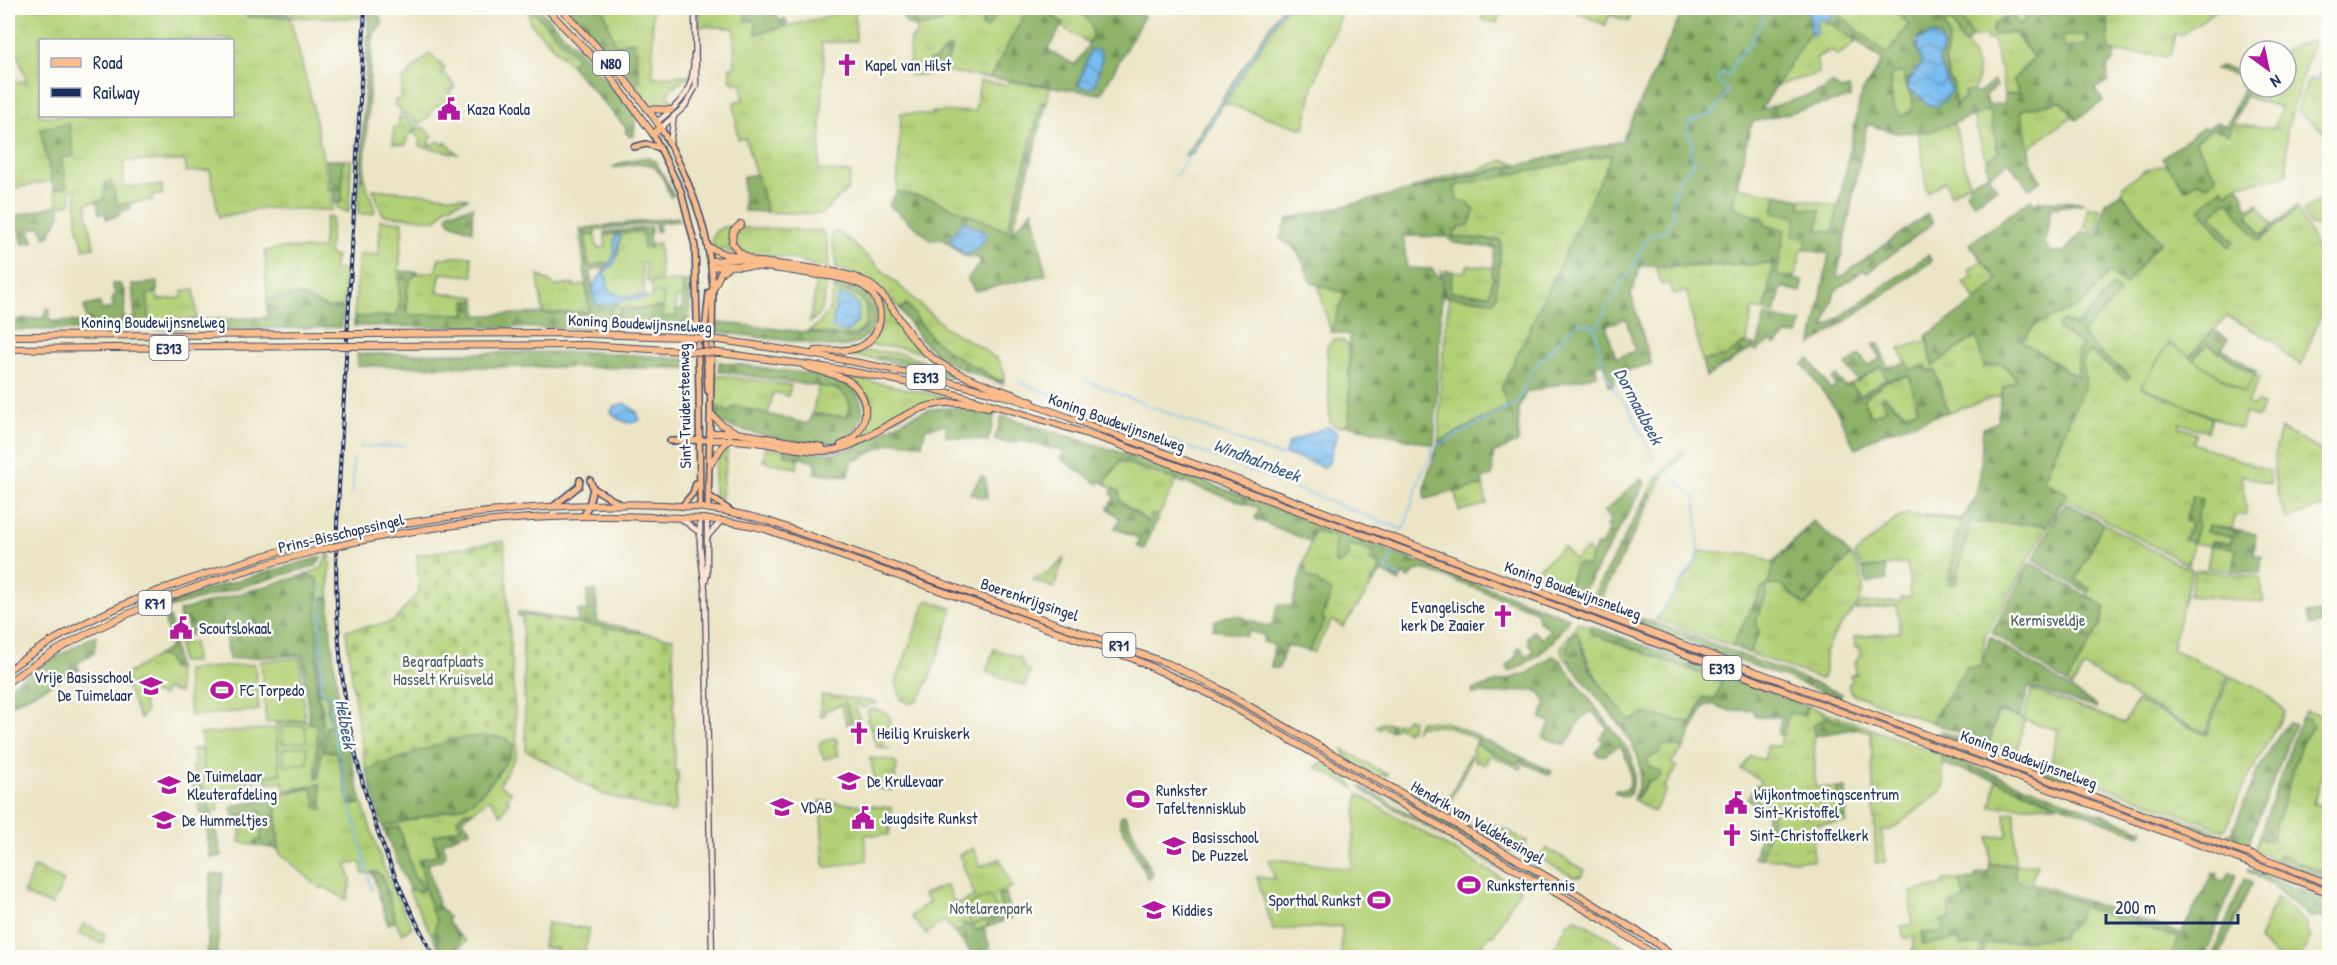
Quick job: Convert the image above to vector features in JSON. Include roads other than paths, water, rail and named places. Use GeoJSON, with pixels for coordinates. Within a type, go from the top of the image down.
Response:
{"type":"FeatureCollection","features":[{"type":"Feature","properties":{"kind":"highway","name":"N80"},"geometry":{"type":"LineString","coordinates":[[546,8],[608,72],[649,127]]}},
{"type":"Feature","properties":{"kind":"highway","name":"N80"},"geometry":{"type":"LineString","coordinates":[[560,8],[618,70],[659,125]]}},
{"type":"Feature","properties":{"kind":"highway"},"geometry":{"type":"LineString","coordinates":[[647,109],[672,113]]}},
{"type":"Feature","properties":{"kind":"highway"},"geometry":{"type":"LineString","coordinates":[[649,127],[659,125]]}},
{"type":"Feature","properties":{"kind":"highway"},"geometry":{"type":"LineString","coordinates":[[653,134],[659,125]]}},
{"type":"Feature","properties":{"kind":"highway","name":"Sint-Truidersteenweg"},"geometry":{"type":"LineString","coordinates":[[649,127],[653,134]]}},
{"type":"Feature","properties":{"kind":"highway"},"geometry":{"type":"LineString","coordinates":[[741,224],[733,231],[732,243],[739,252],[753,261]]}},
{"type":"Feature","properties":{"kind":"highway"},"geometry":{"type":"LineString","coordinates":[[708,247],[753,261]]}},
{"type":"Feature","properties":{"kind":"highway"},"geometry":{"type":"LineString","coordinates":[[711,264],[737,259],[858,278],[877,290],[921,348],[937,361],[967,376],[1036,403],[1042,409]]}},
{"type":"Feature","properties":{"kind":"highway"},"geometry":{"type":"LineString","coordinates":[[711,264],[826,274]]}},
{"type":"Feature","properties":{"kind":"highway"},"geometry":{"type":"LineString","coordinates":[[713,285],[721,272],[734,265]]}},
{"type":"Feature","properties":{"kind":"highway"},"geometry":{"type":"LineString","coordinates":[[809,353],[860,347],[871,340],[880,323],[880,307],[872,292],[854,282],[836,276]]}},
{"type":"Feature","properties":{"kind":"highway","name":"Koning Boudewijnsnelweg"},"geometry":{"type":"LineString","coordinates":[[8,336],[555,333],[683,337],[809,353],[906,372],[1015,399],[1116,435],[2330,884]]}},
{"type":"Feature","properties":{"kind":"highway","name":"Koning Boudewijnsnelweg"},"geometry":{"type":"LineString","coordinates":[[8,349],[586,345],[720,353],[796,363],[909,383],[1006,408],[1116,443],[2330,893]]}},
{"type":"Feature","properties":{"kind":"highway"},"geometry":{"type":"LineString","coordinates":[[710,436],[737,433],[827,447],[846,443],[860,431],[864,424],[866,407],[858,390],[843,379],[796,363]]}},
{"type":"Feature","properties":{"kind":"highway"},"geometry":{"type":"LineString","coordinates":[[710,436],[829,451],[851,445],[916,409],[930,405],[968,402],[996,409],[1006,408]]}},
{"type":"Feature","properties":{"kind":"highway"},"geometry":{"type":"LineString","coordinates":[[711,414],[722,425],[737,433]]}},
{"type":"Feature","properties":{"kind":"highway"},"geometry":{"type":"LineString","coordinates":[[710,465],[730,439]]}},
{"type":"Feature","properties":{"kind":"highway","name":"Prins-Bisschopssingel"},"geometry":{"type":"LineString","coordinates":[[8,670],[56,639],[143,598],[240,563],[315,541],[354,532],[473,512],[555,505],[620,504],[708,508]]}},
{"type":"Feature","properties":{"kind":"highway","name":"N80"},"geometry":{"type":"LineString","coordinates":[[699,507],[700,519]]}},
{"type":"Feature","properties":{"kind":"highway","name":"Sint-Truidersteenweg"},"geometry":{"type":"LineString","coordinates":[[707,519],[708,508]]}},
{"type":"Feature","properties":{"kind":"highway","name":"Boerenkrijgsingel"},"geometry":{"type":"LineString","coordinates":[[708,508],[782,526],[1169,664],[1216,687],[1327,751]]}},
{"type":"Feature","properties":{"kind":"highway","name":"Prins-Bisschopssingel"},"geometry":{"type":"LineString","coordinates":[[8,682],[37,660],[71,641],[147,606],[223,578],[315,551],[404,531],[475,521],[584,515],[707,519]]}},
{"type":"Feature","properties":{"kind":"highway","name":"Boerenkrijgsingel"},"geometry":{"type":"LineString","coordinates":[[707,519],[765,529],[1134,659],[1212,695],[1320,758]]}},
{"type":"Feature","properties":{"kind":"highway","name":"Hendrik van Veldekesingel"},"geometry":{"type":"LineString","coordinates":[[1327,751],[1577,894],[1653,941],[1674,957]]}},
{"type":"Feature","properties":{"kind":"highway","name":"Hendrik van Veldekesingel"},"geometry":{"type":"LineString","coordinates":[[1320,758],[1603,920],[1660,957]]}},
{"type":"Feature","properties":{"kind":"main road"},"geometry":{"type":"LineString","coordinates":[[659,125],[690,90],[694,76],[694,8]]}},
{"type":"Feature","properties":{"kind":"main road"},"geometry":{"type":"LineString","coordinates":[[670,143],[672,113]]}},
{"type":"Feature","properties":{"kind":"main road","name":"Sint-Truidersteenweg"},"geometry":{"type":"LineString","coordinates":[[659,125],[695,197],[711,264],[713,285],[708,508]]}},
{"type":"Feature","properties":{"kind":"main road","name":"Sint-Truidersteenweg"},"geometry":{"type":"LineString","coordinates":[[653,134],[681,190],[688,212],[697,266],[699,507]]}},
{"type":"Feature","properties":{"kind":"main road"},"geometry":{"type":"LineString","coordinates":[[634,147],[646,144],[662,148]]}},
{"type":"Feature","properties":{"kind":"main road"},"geometry":{"type":"LineString","coordinates":[[697,266],[711,264]]}},
{"type":"Feature","properties":{"kind":"main road"},"geometry":{"type":"LineString","coordinates":[[670,441],[710,436]]}},
{"type":"Feature","properties":{"kind":"main road"},"geometry":{"type":"LineString","coordinates":[[682,506],[694,491],[699,472]]}},
{"type":"Feature","properties":{"kind":"main road"},"geometry":{"type":"LineString","coordinates":[[555,505],[579,486],[580,480]]}},
{"type":"Feature","properties":{"kind":"main road"},"geometry":{"type":"LineString","coordinates":[[590,480],[594,488],[620,504]]}},
{"type":"Feature","properties":{"kind":"main road"},"geometry":{"type":"LineString","coordinates":[[584,515],[594,488]]}},
{"type":"Feature","properties":{"kind":"main road"},"geometry":{"type":"LineString","coordinates":[[708,495],[732,512]]}},
{"type":"Feature","properties":{"kind":"main road"},"geometry":{"type":"LineString","coordinates":[[678,518],[699,532]]}},
{"type":"Feature","properties":{"kind":"main road","name":"Sint-Truidersteenweg"},"geometry":{"type":"LineString","coordinates":[[700,519],[699,532],[705,584],[712,957]]}},
{"type":"Feature","properties":{"kind":"main road","name":"Sint-Truidersteenweg"},"geometry":{"type":"LineString","coordinates":[[705,584],[707,519]]}},
{"type":"Feature","properties":{"kind":"main road"},"geometry":{"type":"LineString","coordinates":[[707,537],[722,520]]}},
{"type":"Feature","properties":{"kind":"water"},"geometry":{"type":"Polygon","coordinates":[[[1806,8],[1824,8],[1831,17],[1826,21],[1818,19],[1817,33],[1813,35],[1810,17],[1806,8]]]}},
{"type":"Feature","properties":{"kind":"water"},"geometry":{"type":"Polygon","coordinates":[[[1932,34],[1939,38],[1943,46],[1939,62],[1951,90],[1944,101],[1936,106],[1926,104],[1919,95],[1909,91],[1907,85],[1922,62],[1917,48],[1918,40],[1932,34]]]}},
{"type":"Feature","properties":{"kind":"water"},"geometry":{"type":"Polygon","coordinates":[[[1093,49],[1101,52],[1102,57],[1095,85],[1089,88],[1078,86],[1089,53],[1093,49]]]}},
{"type":"Feature","properties":{"kind":"water"},"geometry":{"type":"Polygon","coordinates":[[[963,221],[984,232],[987,237],[974,251],[965,255],[953,245],[950,239],[963,221]]]}},
{"type":"Feature","properties":{"kind":"water"},"geometry":{"type":"Polygon","coordinates":[[[616,235],[621,236],[615,261],[604,272],[607,277],[608,291],[613,291],[618,296],[645,296],[645,299],[627,299],[597,305],[592,291],[597,280],[613,258],[616,235]]]}},
{"type":"Feature","properties":{"kind":"water"},"geometry":{"type":"Polygon","coordinates":[[[840,294],[853,299],[858,306],[856,321],[846,332],[832,329],[840,294]]]}},
{"type":"Feature","properties":{"kind":"water"},"geometry":{"type":"Polygon","coordinates":[[[624,403],[636,411],[640,420],[629,423],[618,419],[611,412],[613,407],[624,403]]]}},
{"type":"Feature","properties":{"kind":"water"},"geometry":{"type":"Polygon","coordinates":[[[1327,427],[1332,428],[1337,434],[1328,464],[1324,467],[1285,454],[1288,444],[1292,441],[1327,427]]]}},
{"type":"Feature","properties":{"kind":"waterway"},"geometry":{"type":"LineString","coordinates":[[1176,176],[1284,8]]}},
{"type":"Feature","properties":{"kind":"waterway","name":"Windhalmbeek"},"geometry":{"type":"LineString","coordinates":[[1438,445],[1517,403],[1533,369],[1576,323],[1591,325],[1596,329],[1607,307],[1617,296],[1621,283],[1632,270],[1647,237],[1665,231],[1674,215],[1672,208],[1674,190],[1679,186],[1680,176],[1685,175],[1694,163],[1690,149],[1693,144],[1687,133],[1690,122],[1713,113],[1729,90],[1718,82],[1718,77],[1722,73],[1729,77],[1739,56],[1749,47],[1768,8]]}},
{"type":"Feature","properties":{"kind":"waterway"},"geometry":{"type":"LineString","coordinates":[[2308,79],[2316,79],[2330,61]]}},
{"type":"Feature","properties":{"kind":"waterway","name":"Dormaalbeek"},"geometry":{"type":"LineString","coordinates":[[1596,330],[1607,377],[1616,393],[1630,409],[1653,458]]}},
{"type":"Feature","properties":{"kind":"waterway"},"geometry":{"type":"LineString","coordinates":[[1084,380],[1221,434]]}},
{"type":"Feature","properties":{"kind":"waterway","name":"Windhalmbeek"},"geometry":{"type":"LineString","coordinates":[[1020,382],[1401,529],[1404,529],[1433,445]]}},
{"type":"Feature","properties":{"kind":"waterway"},"geometry":{"type":"LineString","coordinates":[[1225,435],[1279,456],[1285,454]]}},
{"type":"Feature","properties":{"kind":"waterway"},"geometry":{"type":"LineString","coordinates":[[360,447],[404,446]]}},
{"type":"Feature","properties":{"kind":"waterway"},"geometry":{"type":"LineString","coordinates":[[353,458],[353,494]]}},
{"type":"Feature","properties":{"kind":"waterway","name":"Dormaalbeek"},"geometry":{"type":"LineString","coordinates":[[1659,615],[1697,559],[1699,550],[1696,499],[1666,471]]}},
{"type":"Feature","properties":{"kind":"waterway"},"geometry":{"type":"LineString","coordinates":[[1395,550],[1386,569],[1399,577]]}},
{"type":"Feature","properties":{"kind":"waterway","name":"Helbeek"},"geometry":{"type":"LineString","coordinates":[[322,584],[321,689],[322,693],[330,694],[330,718],[367,871]]}},
{"type":"Feature","properties":{"kind":"waterway","name":"Helbeek"},"geometry":{"type":"LineString","coordinates":[[368,876],[372,890]]}},
{"type":"Feature","properties":{"kind":"railway"},"geometry":{"type":"LineString","coordinates":[[365,8],[337,524],[336,583],[339,640],[354,748],[368,801],[386,853],[408,905],[435,958]]}},
{"type":"Feature","properties":{"kind":"place","name":"Kapel van Hilst"},"geometry":{"type":"Point","coordinates":[847,65]}},
{"type":"Feature","properties":{"kind":"place","name":"Kaza Koala"},"geometry":{"type":"Point","coordinates":[449,109]}},
{"type":"Feature","properties":{"kind":"place","name":"Evangelische kerk De Zaaier"},"geometry":{"type":"Point","coordinates":[1503,616]}},
{"type":"Feature","properties":{"kind":"place","name":"Scoutslokaal"},"geometry":{"type":"Point","coordinates":[181,628]}},
{"type":"Feature","properties":{"kind":"place","name":"Vrije Basisschool De Tuimelaar"},"geometry":{"type":"Point","coordinates":[151,686]}},
{"type":"Feature","properties":{"kind":"place","name":"FC Torpedo"},"geometry":{"type":"Point","coordinates":[222,690]}},
{"type":"Feature","properties":{"kind":"place","name":"Heilig Kruiskerk"},"geometry":{"type":"Point","coordinates":[859,733]}},
{"type":"Feature","properties":{"kind":"place","name":"De Krullevaar"},"geometry":{"type":"Point","coordinates":[849,781]}},
{"type":"Feature","properties":{"kind":"place","name":"De Tuimelaar Kleuterafdeling"},"geometry":{"type":"Point","coordinates":[169,785]}},
{"type":"Feature","properties":{"kind":"place","name":"Runkster Tafeltennisklub"},"geometry":{"type":"Point","coordinates":[1138,799]}},
{"type":"Feature","properties":{"kind":"place","name":"Wijkontmoetingscentrum Sint-Kristoffel"},"geometry":{"type":"Point","coordinates":[1736,803]}},
{"type":"Feature","properties":{"kind":"place","name":"VDAB"},"geometry":{"type":"Point","coordinates":[782,807]}},
{"type":"Feature","properties":{"kind":"place","name":"Jeugdsite Runkst"},"geometry":{"type":"Point","coordinates":[863,818]}},
{"type":"Feature","properties":{"kind":"place","name":"De Hummeltjes"},"geometry":{"type":"Point","coordinates":[164,820]}},
{"type":"Feature","properties":{"kind":"place","name":"Sint-Christoffelkerk"},"geometry":{"type":"Point","coordinates":[1732,835]}},
{"type":"Feature","properties":{"kind":"place","name":"Basisschool De Puzzel"},"geometry":{"type":"Point","coordinates":[1174,846]}},
{"type":"Feature","properties":{"kind":"place","name":"Runkstertennis"},"geometry":{"type":"Point","coordinates":[1469,885]}},
{"type":"Feature","properties":{"kind":"place","name":"Sporthal Runkst"},"geometry":{"type":"Point","coordinates":[1379,900]}},
{"type":"Feature","properties":{"kind":"place","name":"Kiddies"},"geometry":{"type":"Point","coordinates":[1154,910]}},
{"type":"Feature","properties":{"kind":"park label","name":"Kermisveldje"},"geometry":{"type":"Point","coordinates":[2048,620]}},
{"type":"Feature","properties":{"kind":"park label","name":"Begraafplaats Hasselt Kruisveld"},"geometry":{"type":"Point","coordinates":[443,670]}},
{"type":"Feature","properties":{"kind":"park label","name":"Notelarenpark"},"geometry":{"type":"Point","coordinates":[991,908]}}]}
